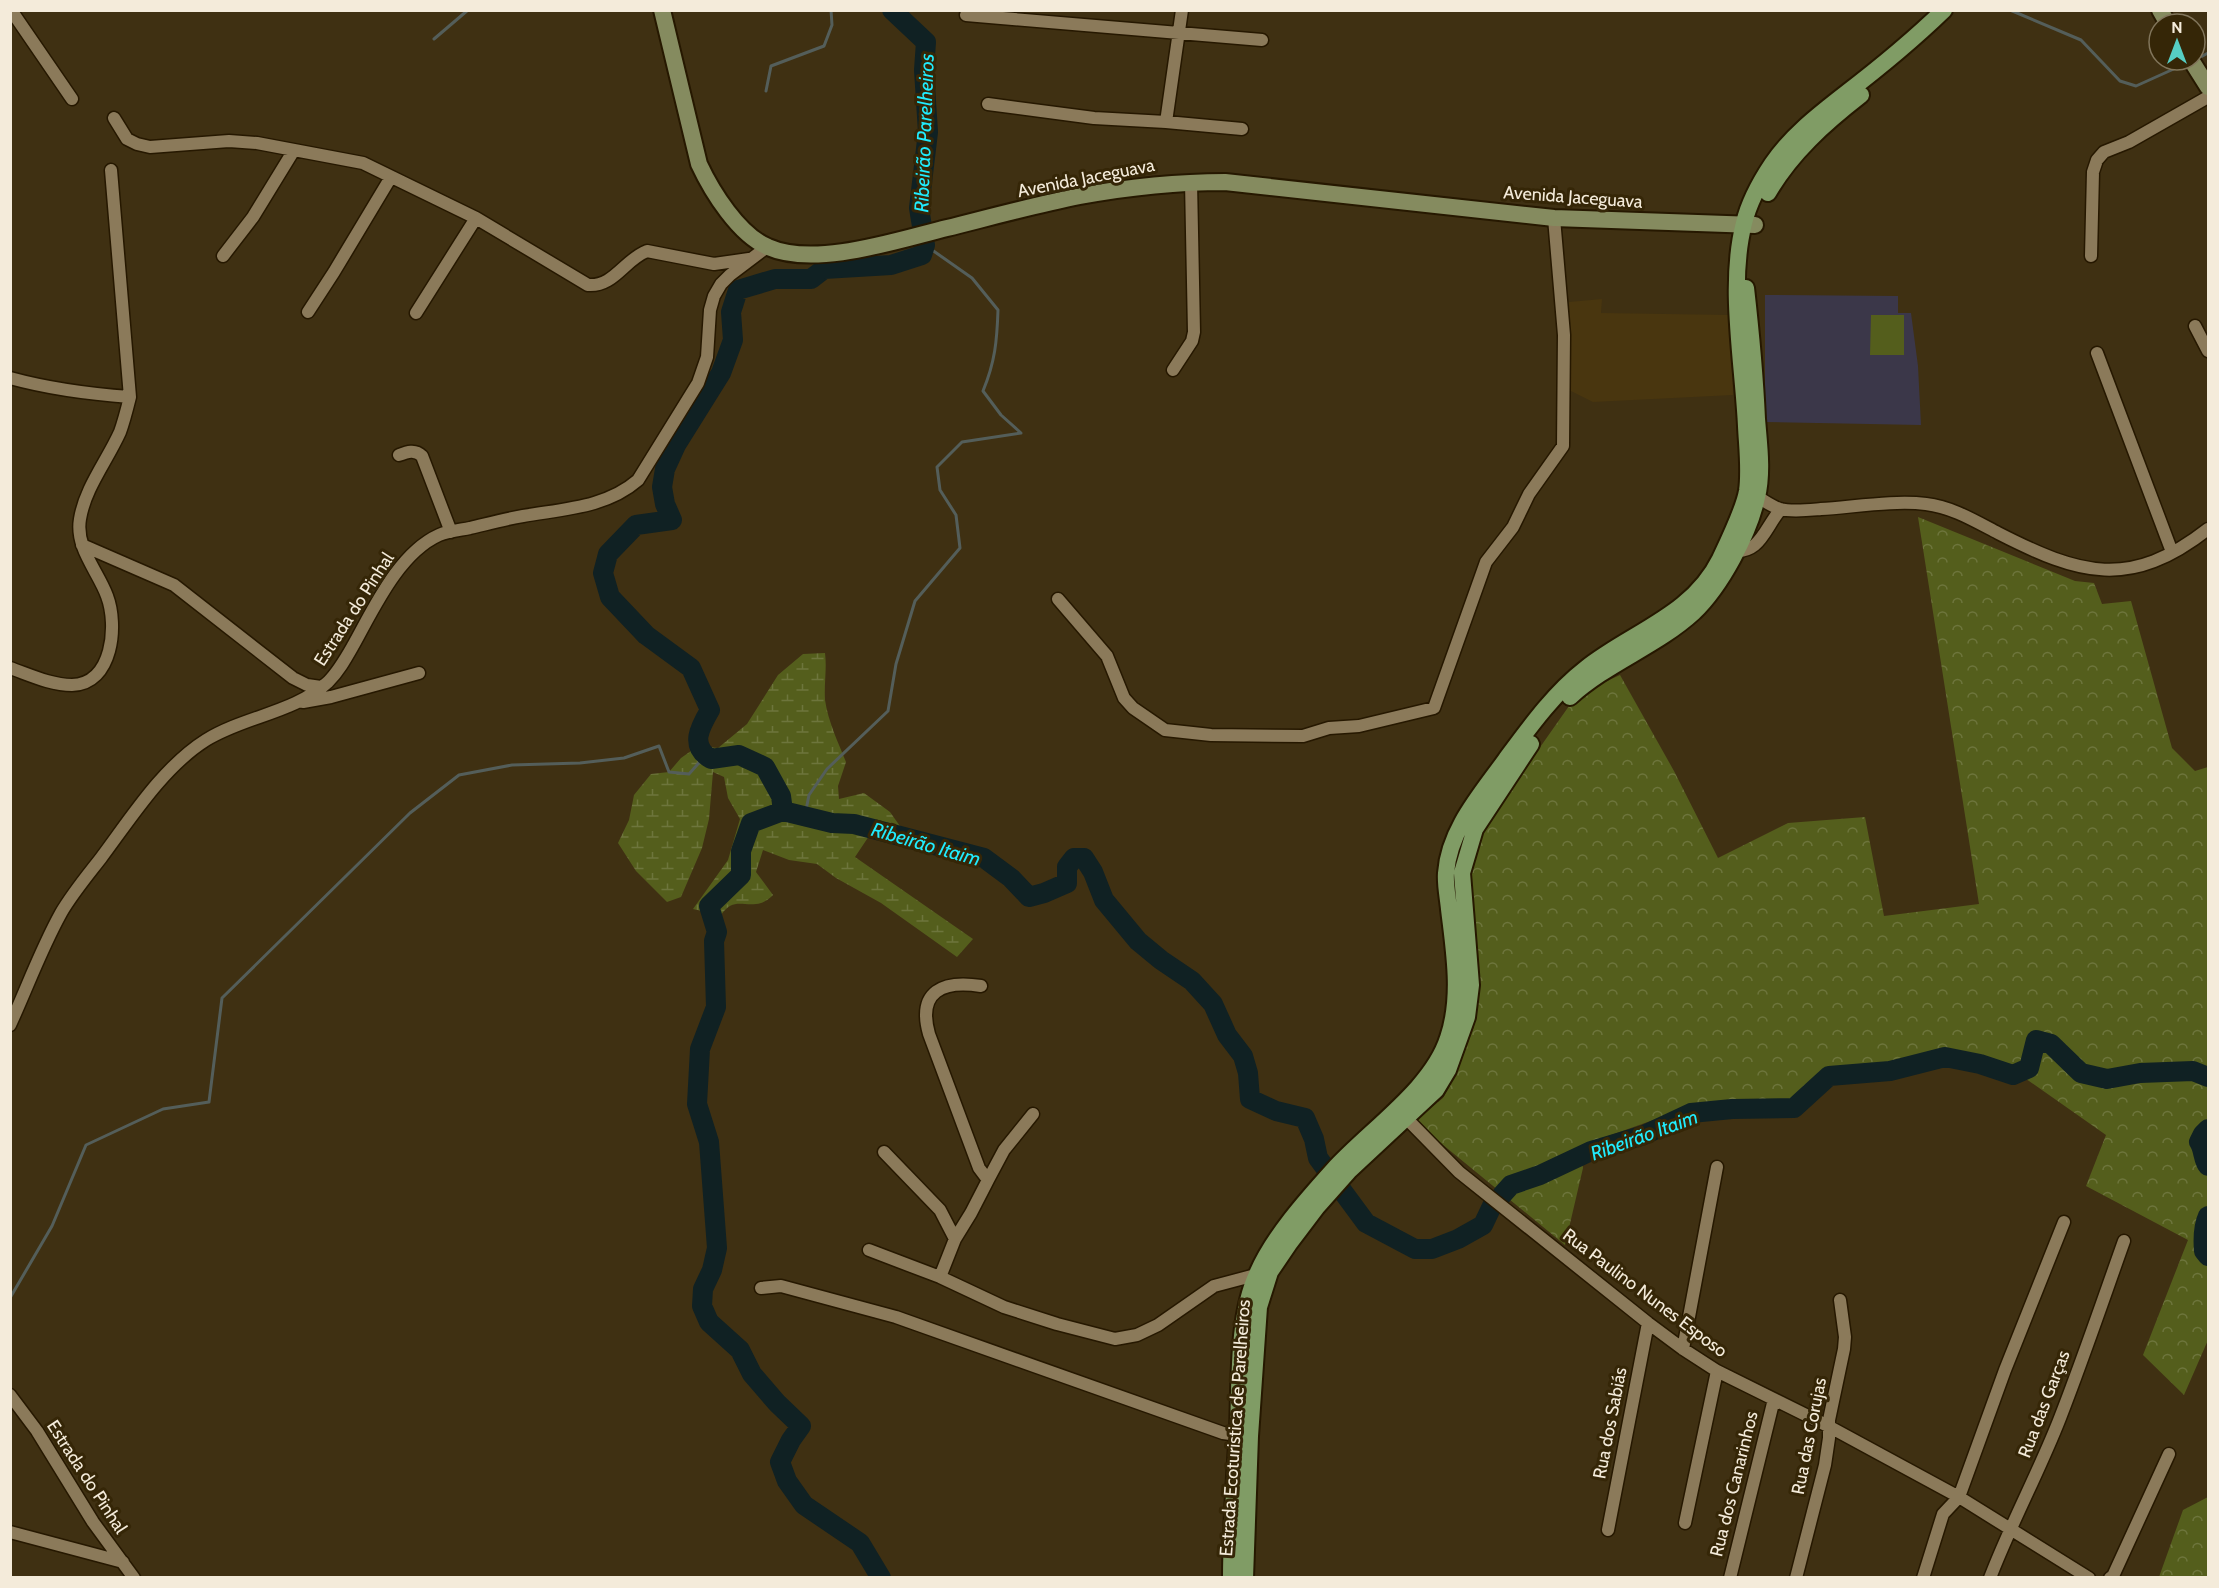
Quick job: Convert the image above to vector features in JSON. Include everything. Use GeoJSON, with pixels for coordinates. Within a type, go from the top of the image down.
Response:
{"type":"FeatureCollection","features":[{"type":"Feature","properties":{"kind":"main road","name":"Avenida Jaceguava"},"geometry":{"type":"LineString","coordinates":[[662,10],[699,164],[708,184],[732,216],[752,237],[767,247],[789,254],[820,255],[915,236],[1078,196],[1136,186],[1191,182],[1225,182],[1554,218],[1749,225]]}},
{"type":"Feature","properties":{"kind":"main road","name":"Estrada Ecoturistica de Parelheiros"},"geometry":{"type":"LineString","coordinates":[[1407,1119],[1436,1090],[1448,1070],[1467,1017],[1471,985],[1462,873],[1475,829],[1484,813],[1532,742],[1562,704],[1592,679],[1662,635],[1694,611],[1723,577],[1730,550],[1759,476],[1754,354],[1746,285],[1750,204],[1759,185],[1788,143],[1816,116],[1915,38],[1944,10]]}},
{"type":"Feature","properties":{"kind":"main road","name":"Estrada Ecoturistica de Parelheiros"},"geometry":{"type":"LineString","coordinates":[[1749,225],[1796,152],[1853,101],[1920,48],[1959,10]]}},
{"type":"Feature","properties":{"kind":"main road"},"geometry":{"type":"LineString","coordinates":[[2198,72],[2208,87]]}},
{"type":"Feature","properties":{"kind":"main road","name":"Estrada Ecoturistica de Parelheiros"},"geometry":{"type":"LineString","coordinates":[[1231,1578],[1244,1436],[1263,1273],[1289,1244],[1321,1193],[1347,1161],[1425,1080],[1437,1063],[1448,1039],[1453,1015],[1455,962],[1445,874],[1452,846],[1469,810],[1522,737],[1556,697],[1585,669],[1684,605],[1710,577],[1730,550]]}},
{"type":"Feature","properties":{"kind":"main road"},"geometry":{"type":"LineString","coordinates":[[1347,1161],[1395,1119],[1407,1119],[1405,1111],[1419,1093],[1425,1080]]}},
{"type":"Feature","properties":{"kind":"main road","name":"Estrada Ecoturistica de Parelheiros"},"geometry":{"type":"LineString","coordinates":[[1244,1436],[1245,1578]]}},
{"type":"Feature","properties":{"kind":"street"},"geometry":{"type":"LineString","coordinates":[[11,10],[72,99]]}},
{"type":"Feature","properties":{"kind":"street"},"geometry":{"type":"LineString","coordinates":[[1166,122],[1182,10]]}},
{"type":"Feature","properties":{"kind":"street"},"geometry":{"type":"LineString","coordinates":[[966,15],[1262,40]]}},
{"type":"Feature","properties":{"kind":"street"},"geometry":{"type":"LineString","coordinates":[[2091,256],[2093,172],[2097,160],[2104,152],[2129,142],[2208,97]]}},
{"type":"Feature","properties":{"kind":"street"},"geometry":{"type":"LineString","coordinates":[[988,104],[1094,118],[1242,129]]}},
{"type":"Feature","properties":{"kind":"street"},"geometry":{"type":"LineString","coordinates":[[114,118],[127,139],[150,147],[229,141],[257,143],[363,163],[476,218],[588,285],[606,283],[627,264],[647,252],[654,251],[714,264],[751,260]]}},
{"type":"Feature","properties":{"kind":"street"},"geometry":{"type":"LineString","coordinates":[[223,256],[253,217],[294,150]]}},
{"type":"Feature","properties":{"kind":"street"},"geometry":{"type":"LineString","coordinates":[[10,668],[55,683],[74,685],[91,679],[103,668],[110,646],[112,618],[107,596],[82,545],[79,522],[84,502],[120,432],[130,397],[111,170]]}},
{"type":"Feature","properties":{"kind":"street"},"geometry":{"type":"LineString","coordinates":[[308,312],[391,177]]}},
{"type":"Feature","properties":{"kind":"street"},"geometry":{"type":"LineString","coordinates":[[1173,370],[1192,341],[1194,332],[1191,182]]}},
{"type":"Feature","properties":{"kind":"street"},"geometry":{"type":"LineString","coordinates":[[416,313],[476,218]]}},
{"type":"Feature","properties":{"kind":"street"},"geometry":{"type":"LineString","coordinates":[[1058,599],[1107,656],[1124,698],[1133,708],[1165,730],[1211,735],[1303,736],[1329,729],[1359,726],[1434,708],[1486,562],[1513,527],[1528,494],[1563,446],[1564,335],[1554,218]]}},
{"type":"Feature","properties":{"kind":"street","name":"Estrada do Pinhal"},"geometry":{"type":"LineString","coordinates":[[10,1025],[14,1010],[61,912],[137,808],[164,777],[207,740],[296,704],[321,687],[336,673],[373,609],[412,554],[440,534],[603,500],[628,489],[638,480],[698,383],[706,357],[710,310],[714,296],[721,284],[767,247]]}},
{"type":"Feature","properties":{"kind":"street"},"geometry":{"type":"LineString","coordinates":[[2195,326],[2208,351]]}},
{"type":"Feature","properties":{"kind":"street"},"geometry":{"type":"LineString","coordinates":[[2097,353],[2172,552]]}},
{"type":"Feature","properties":{"kind":"street"},"geometry":{"type":"LineString","coordinates":[[10,378],[70,392],[130,397]]}},
{"type":"Feature","properties":{"kind":"street"},"geometry":{"type":"LineString","coordinates":[[399,455],[409,451],[422,456],[451,532]]}},
{"type":"Feature","properties":{"kind":"street"},"geometry":{"type":"LineString","coordinates":[[1752,494],[1781,509],[1806,510],[1915,503],[1934,505],[1958,512],[2017,543],[2073,566],[2112,571],[2145,565],[2207,533]]}},
{"type":"Feature","properties":{"kind":"street"},"geometry":{"type":"LineString","coordinates":[[1730,550],[1744,551],[1757,543],[1781,509]]}},
{"type":"Feature","properties":{"kind":"street"},"geometry":{"type":"LineString","coordinates":[[82,545],[174,585],[293,678],[307,685],[321,687]]}},
{"type":"Feature","properties":{"kind":"street"},"geometry":{"type":"LineString","coordinates":[[296,704],[419,673]]}},
{"type":"Feature","properties":{"kind":"street"},"geometry":{"type":"LineString","coordinates":[[981,986],[958,984],[940,987],[930,999],[926,1017],[929,1034],[963,1127],[979,1168],[988,1180]]}},
{"type":"Feature","properties":{"kind":"street"},"geometry":{"type":"LineString","coordinates":[[940,1277],[955,1239],[1004,1150],[1033,1114]]}},
{"type":"Feature","properties":{"kind":"street","name":"Rua Paulino Nunes Esposo"},"geometry":{"type":"LineString","coordinates":[[1407,1119],[1459,1172],[1683,1349],[1717,1371],[1828,1426],[1959,1497],[2089,1578]]}},
{"type":"Feature","properties":{"kind":"street"},"geometry":{"type":"LineString","coordinates":[[884,1152],[940,1210],[955,1239]]}},
{"type":"Feature","properties":{"kind":"street"},"geometry":{"type":"LineString","coordinates":[[1683,1349],[1717,1167]]}},
{"type":"Feature","properties":{"kind":"street"},"geometry":{"type":"LineString","coordinates":[[1923,1578],[1943,1514],[1959,1497],[2004,1370],[2064,1222]]}},
{"type":"Feature","properties":{"kind":"street","name":"Rua das Garças"},"geometry":{"type":"LineString","coordinates":[[1990,1578],[2060,1419],[2124,1240]]}},
{"type":"Feature","properties":{"kind":"street"},"geometry":{"type":"LineString","coordinates":[[869,1250],[940,1277],[1004,1307],[1115,1339],[1137,1335],[1158,1325],[1214,1286],[1263,1273]]}},
{"type":"Feature","properties":{"kind":"street"},"geometry":{"type":"LineString","coordinates":[[762,1288],[781,1286],[896,1317],[1223,1433],[1244,1436]]}},
{"type":"Feature","properties":{"kind":"street","name":"Rua das Corujas"},"geometry":{"type":"LineString","coordinates":[[1796,1578],[1825,1466],[1829,1438],[1828,1426],[1845,1342],[1840,1300]]}},
{"type":"Feature","properties":{"kind":"street","name":"Rua dos Sabiás"},"geometry":{"type":"LineString","coordinates":[[1608,1530],[1648,1323]]}},
{"type":"Feature","properties":{"kind":"street"},"geometry":{"type":"LineString","coordinates":[[1685,1522],[1717,1371]]}},
{"type":"Feature","properties":{"kind":"street","name":"Estrada do Pinhal"},"geometry":{"type":"LineString","coordinates":[[10,1395],[37,1431],[93,1522],[134,1578]]}},
{"type":"Feature","properties":{"kind":"street","name":"Rua dos Canarinhos"},"geometry":{"type":"LineString","coordinates":[[1730,1578],[1773,1399]]}},
{"type":"Feature","properties":{"kind":"street"},"geometry":{"type":"LineString","coordinates":[[2110,1578],[2113,1576],[2169,1454]]}},
{"type":"Feature","properties":{"kind":"street"},"geometry":{"type":"LineString","coordinates":[[10,1532],[123,1562]]}},
{"type":"Feature","properties":{"kind":"shaded area"},"geometry":{"type":"Polygon","coordinates":[[[1765,295],[1898,296],[1898,313],[1911,313],[1918,366],[1921,425],[1765,422],[1765,295]]]}},
{"type":"Feature","properties":{"kind":"shaded area"},"geometry":{"type":"Polygon","coordinates":[[[1602,299],[1601,313],[1731,315],[1733,395],[1593,402],[1571,391],[1569,302],[1602,299]]]}},
{"type":"Feature","properties":{"kind":"green space"},"geometry":{"type":"Polygon","coordinates":[[[1871,315],[1904,315],[1904,355],[1870,355],[1871,315]]]}},
{"type":"Feature","properties":{"kind":"green space"},"geometry":{"type":"Polygon","coordinates":[[[1918,517],[2075,581],[2094,583],[2102,604],[2131,601],[2172,748],[2195,771],[2208,767],[2208,1340],[2184,1395],[2143,1355],[2188,1240],[2086,1186],[2106,1135],[2009,1067],[1943,1051],[1891,1063],[1827,1067],[1792,1100],[1690,1107],[1580,1146],[1583,1168],[1565,1245],[1437,1140],[1417,1119],[1443,1098],[1456,1074],[1474,1027],[1478,982],[1468,878],[1483,833],[1496,810],[1569,706],[1596,686],[1620,675],[1674,771],[1718,858],[1788,823],[1865,817],[1884,916],[1979,904],[1918,517]]]}},
{"type":"Feature","properties":{"kind":"green space"},"geometry":{"type":"Polygon","coordinates":[[[825,653],[826,708],[846,762],[838,786],[839,799],[864,793],[890,812],[902,829],[869,836],[855,857],[973,939],[957,957],[881,903],[836,878],[817,864],[789,860],[763,850],[756,872],[773,895],[755,904],[735,904],[721,915],[693,909],[728,860],[740,819],[728,798],[724,777],[713,772],[709,819],[702,848],[681,897],[667,902],[636,871],[618,843],[629,820],[634,795],[651,774],[669,772],[681,758],[698,746],[718,748],[747,724],[778,675],[803,654],[825,653]]]}},
{"type":"Feature","properties":{"kind":"green space"},"geometry":{"type":"Polygon","coordinates":[[[2208,1497],[2208,1577],[2159,1577],[2183,1510],[2208,1497]]]}},
{"type":"Feature","properties":{"kind":"waterway"},"geometry":{"type":"LineString","coordinates":[[434,39],[468,10]]}},
{"type":"Feature","properties":{"kind":"waterway"},"geometry":{"type":"LineString","coordinates":[[766,91],[771,66],[824,46],[832,25],[831,10]]}},
{"type":"Feature","properties":{"kind":"waterway","name":"Ribeirão Parelheiros"},"geometry":{"type":"LineString","coordinates":[[881,1578],[860,1543],[804,1505],[787,1481],[780,1462],[801,1426],[752,1374],[740,1350],[709,1322],[702,1306],[703,1289],[712,1270],[717,1248],[709,1142],[697,1104],[700,1049],[716,1007],[714,941],[717,932],[709,906],[741,875],[741,851],[751,823],[783,811],[781,796],[765,767],[739,755],[711,759],[704,754],[700,748],[698,736],[710,710],[691,668],[646,635],[610,597],[603,573],[608,554],[636,525],[672,520],[665,504],[662,487],[665,469],[676,445],[721,373],[733,340],[731,312],[738,290],[775,279],[811,279],[824,269],[891,265],[922,255],[925,245],[919,208],[928,132],[924,70],[926,42],[892,10]]}},
{"type":"Feature","properties":{"kind":"waterway"},"geometry":{"type":"LineString","coordinates":[[2010,10],[2081,40],[2120,81],[2136,86],[2167,72]]}},
{"type":"Feature","properties":{"kind":"waterway"},"geometry":{"type":"LineString","coordinates":[[805,815],[809,795],[827,769],[888,711],[896,664],[915,601],[960,548],[956,515],[940,490],[937,467],[962,442],[1021,433],[1001,415],[983,391],[995,351],[998,310],[972,278],[925,245]]}},
{"type":"Feature","properties":{"kind":"waterway"},"geometry":{"type":"LineString","coordinates":[[10,1298],[52,1226],[86,1145],[163,1109],[209,1102],[222,998],[410,813],[459,775],[512,765],[580,763],[624,758],[659,746],[669,772],[689,774],[705,756]]}},
{"type":"Feature","properties":{"kind":"waterway","name":"Ribeirão Itaim"},"geometry":{"type":"LineString","coordinates":[[783,811],[832,823],[854,824],[984,858],[1011,878],[1029,897],[1067,883],[1067,867],[1074,858],[1084,858],[1093,872],[1104,900],[1138,941],[1192,981],[1213,1004],[1227,1035],[1243,1056],[1248,1073],[1250,1099],[1276,1111],[1305,1118],[1314,1139],[1318,1158],[1366,1223],[1415,1249],[1432,1249],[1458,1239],[1483,1225],[1493,1204]]}},
{"type":"Feature","properties":{"kind":"waterway","name":"Ribeirão Itaim"},"geometry":{"type":"LineString","coordinates":[[1502,1195],[1511,1185],[1540,1175],[1591,1151],[1644,1135],[1691,1113],[1732,1109],[1794,1108],[1829,1076],[1890,1071],[1945,1057],[1980,1064],[2013,1075],[2029,1068],[2036,1040],[2051,1044],[2081,1073],[2107,1079],[2140,1073],[2193,1071],[2208,1077]]}},
{"type":"Feature","properties":{"kind":"waterway","name":"Ribeirão Itaim"},"geometry":{"type":"LineString","coordinates":[[2208,1129],[2199,1142],[2208,1166]]}},
{"type":"Feature","properties":{"kind":"waterway","name":"Ribeirão Itaim"},"geometry":{"type":"LineString","coordinates":[[2208,1216],[2204,1229],[2204,1251],[2208,1256]]}}]}
